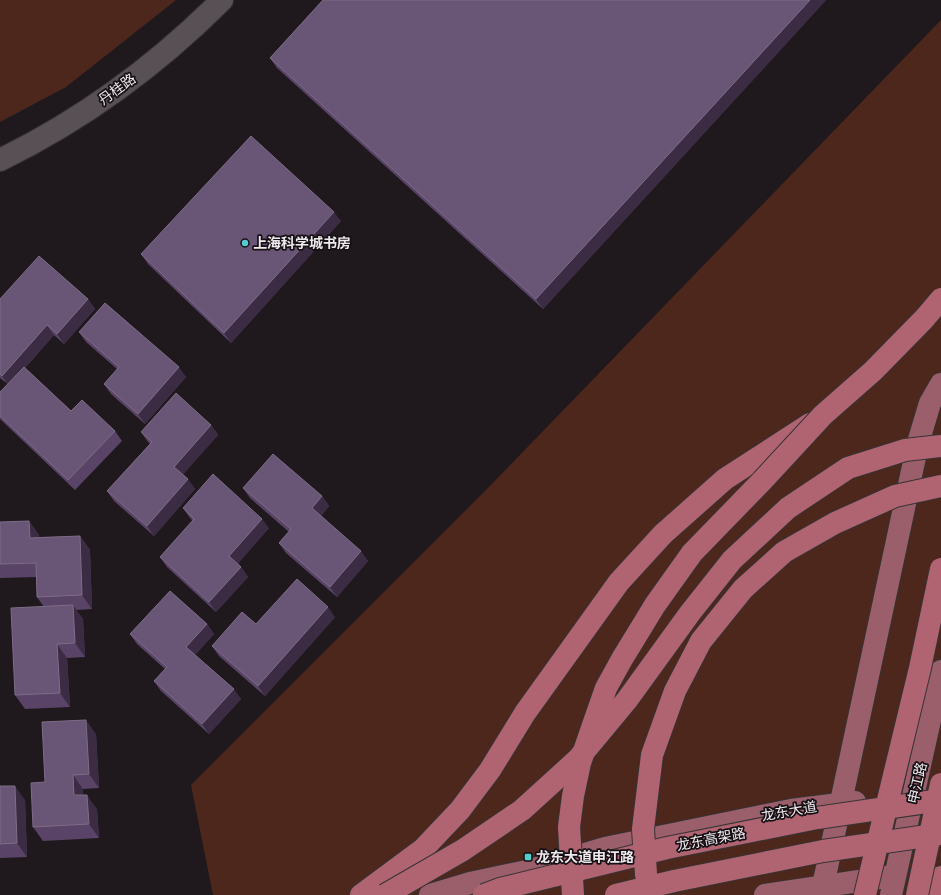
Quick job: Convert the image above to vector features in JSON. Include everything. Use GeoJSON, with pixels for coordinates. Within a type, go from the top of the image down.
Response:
{"type":"FeatureCollection","features":[{"type":"Feature","properties":{"kind":"highway"},"geometry":{"type":"LineString","coordinates":[[573,895],[569,827],[573,796],[580,763],[606,688],[655,605],[692,553],[823,415],[873,371],[924,320],[941,299]]}},
{"type":"Feature","properties":{"kind":"highway"},"geometry":{"type":"LineString","coordinates":[[361,895],[423,849],[460,810],[490,770],[525,713],[619,582],[663,534],[725,479],[823,415]]}},
{"type":"Feature","properties":{"kind":"highway"},"geometry":{"type":"LineString","coordinates":[[385,895],[463,850],[522,810],[578,758],[627,700],[690,613],[732,560],[788,508],[848,468],[905,450],[941,446]]}},
{"type":"Feature","properties":{"kind":"highway"},"geometry":{"type":"LineString","coordinates":[[650,895],[646,874],[643,829],[652,755],[675,691],[701,641],[743,589],[784,552],[834,523],[895,496],[941,486]]}},
{"type":"Feature","properties":{"kind":"highway"},"geometry":{"type":"LineString","coordinates":[[865,895],[920,668],[941,569]]}},
{"type":"Feature","properties":{"kind":"highway"},"geometry":{"type":"LineString","coordinates":[[917,895],[941,784]]}},
{"type":"Feature","properties":{"kind":"highway","name":"龙东高架路"},"geometry":{"type":"LineString","coordinates":[[484,895],[500,889],[667,848],[817,818],[941,800]]}},
{"type":"Feature","properties":{"kind":"highway"},"geometry":{"type":"LineString","coordinates":[[616,895],[674,881],[823,851],[941,834]]}},
{"type":"Feature","properties":{"kind":"highway"},"geometry":{"type":"LineString","coordinates":[[937,895],[941,877]]}},
{"type":"Feature","properties":{"kind":"main road"},"geometry":{"type":"LineString","coordinates":[[822,890],[918,443],[930,403],[941,384]]}},
{"type":"Feature","properties":{"kind":"main road","name":"申江路"},"geometry":{"type":"LineString","coordinates":[[893,885],[941,671]]}},
{"type":"Feature","properties":{"kind":"main road","name":"龙东大道"},"geometry":{"type":"LineString","coordinates":[[430,895],[470,883],[527,871],[605,848],[791,810],[941,790]]}},
{"type":"Feature","properties":{"kind":"main road"},"geometry":{"type":"LineString","coordinates":[[765,895],[893,885],[941,868]]}},
{"type":"Feature","properties":{"kind":"street","name":"丹桂路"},"geometry":{"type":"LineString","coordinates":[[0,148],[76,106],[117,77],[155,47],[208,0]]}},
{"type":"Feature","properties":{"kind":"street","name":"丹桂路"},"geometry":{"type":"LineString","coordinates":[[0,160],[32,145],[80,115],[122,86],[162,55],[222,0]]}},
{"type":"Feature","properties":{"kind":"shaded area"},"geometry":{"type":"Polygon","coordinates":[[[0,0],[176,0],[66,87],[0,122],[0,0]]]}},
{"type":"Feature","properties":{"kind":"shaded area"},"geometry":{"type":"Polygon","coordinates":[[[941,20],[941,895],[213,895],[191,785],[485,491],[941,20]]]}},
{"type":"Feature","properties":{"kind":"building"},"geometry":{"type":"Polygon","coordinates":[[[323,0],[810,0],[536,299],[270,58],[323,0]]]}},
{"type":"Feature","properties":{"kind":"building","name":"上海科学城书房"},"geometry":{"type":"Polygon","coordinates":[[[251,136],[334,212],[224,333],[141,254],[251,136]]]}},
{"type":"Feature","properties":{"kind":"building"},"geometry":{"type":"Polygon","coordinates":[[[39,256],[88,299],[57,334],[47,325],[2,376],[0,374],[0,299],[39,256]]]}},
{"type":"Feature","properties":{"kind":"building"},"geometry":{"type":"Polygon","coordinates":[[[105,303],[179,367],[138,414],[104,384],[119,367],[79,332],[105,303]]]}},
{"type":"Feature","properties":{"kind":"building"},"geometry":{"type":"Polygon","coordinates":[[[24,367],[71,411],[82,400],[115,431],[68,480],[0,416],[0,392],[24,367]]]}},
{"type":"Feature","properties":{"kind":"building"},"geometry":{"type":"Polygon","coordinates":[[[176,393],[211,425],[174,467],[188,479],[147,526],[107,491],[152,442],[141,432],[176,393]]]}},
{"type":"Feature","properties":{"kind":"building"},"geometry":{"type":"Polygon","coordinates":[[[273,454],[322,496],[312,508],[361,551],[330,587],[279,543],[291,529],[243,488],[273,454]]]}},
{"type":"Feature","properties":{"kind":"building"},"geometry":{"type":"Polygon","coordinates":[[[213,474],[262,519],[229,556],[241,567],[209,602],[160,557],[194,519],[183,508],[213,474]]]}},
{"type":"Feature","properties":{"kind":"building"},"geometry":{"type":"Polygon","coordinates":[[[29,521],[30,538],[80,536],[82,595],[37,597],[36,563],[0,564],[0,522],[29,521]]]}},
{"type":"Feature","properties":{"kind":"building"},"geometry":{"type":"Polygon","coordinates":[[[297,579],[328,607],[258,686],[212,646],[242,612],[256,624],[297,579]]]}},
{"type":"Feature","properties":{"kind":"building"},"geometry":{"type":"Polygon","coordinates":[[[170,591],[207,624],[186,647],[234,689],[202,724],[154,681],[167,667],[130,634],[170,591]]]}},
{"type":"Feature","properties":{"kind":"building"},"geometry":{"type":"Polygon","coordinates":[[[73,605],[75,643],[57,644],[60,693],[15,695],[11,608],[73,605]]]}},
{"type":"Feature","properties":{"kind":"building"},"geometry":{"type":"Polygon","coordinates":[[[86,720],[89,774],[73,775],[74,795],[87,795],[89,824],[33,827],[31,783],[45,782],[42,722],[86,720]]]}},
{"type":"Feature","properties":{"kind":"building"},"geometry":{"type":"Polygon","coordinates":[[[0,786],[15,786],[17,843],[0,844],[0,786]]]}},
{"type":"Feature","properties":{"kind":"place","name":"上海科学城书房"},"geometry":{"type":"Point","coordinates":[245,243]}},
{"type":"Feature","properties":{"kind":"place","name":"龙东大道申江路"},"geometry":{"type":"Point","coordinates":[528,857]}}]}
